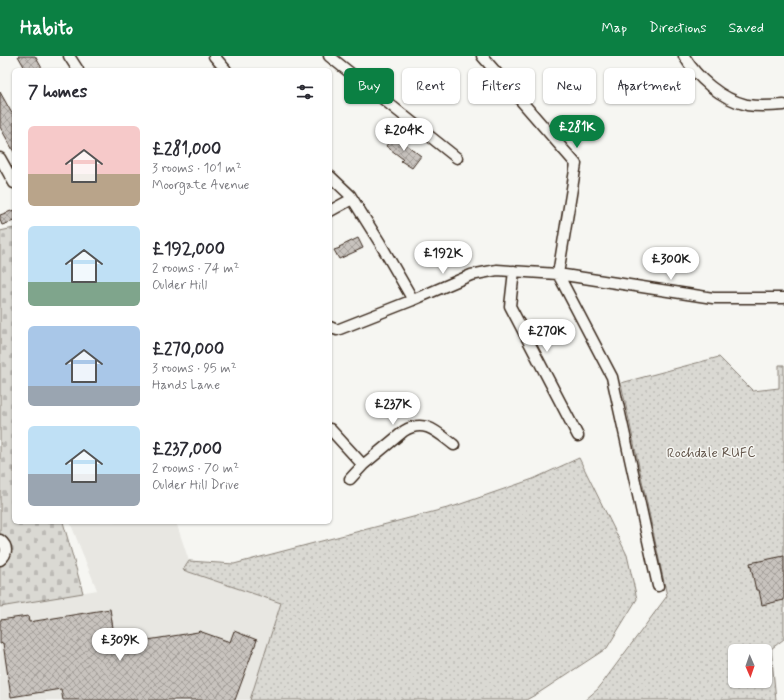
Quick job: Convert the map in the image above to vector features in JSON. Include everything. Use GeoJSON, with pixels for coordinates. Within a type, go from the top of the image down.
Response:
{"type":"FeatureCollection","features":[{"type":"Feature","properties":{"kind":"street"},"geometry":{"type":"LineString","coordinates":[[69,56],[77,68]]}},
{"type":"Feature","properties":{"kind":"street"},"geometry":{"type":"LineString","coordinates":[[214,56],[224,68]]}},
{"type":"Feature","properties":{"kind":"street"},"geometry":{"type":"LineString","coordinates":[[329,56],[457,158]]}},
{"type":"Feature","properties":{"kind":"street"},"geometry":{"type":"LineString","coordinates":[[482,56],[576,164],[558,274],[612,377],[658,586]]}},
{"type":"Feature","properties":{"kind":"street"},"geometry":{"type":"LineString","coordinates":[[684,56],[705,82],[724,96],[746,105],[767,107],[784,105]]}},
{"type":"Feature","properties":{"kind":"street"},"geometry":{"type":"LineString","coordinates":[[0,158],[12,179]]}},
{"type":"Feature","properties":{"kind":"street"},"geometry":{"type":"LineString","coordinates":[[332,178],[350,195],[413,300]]}},
{"type":"Feature","properties":{"kind":"street"},"geometry":{"type":"LineString","coordinates":[[332,210],[352,199]]}},
{"type":"Feature","properties":{"kind":"street"},"geometry":{"type":"LineString","coordinates":[[332,328],[337,330],[413,300],[471,274],[497,270],[558,274],[714,298],[784,298]]}},
{"type":"Feature","properties":{"kind":"street"},"geometry":{"type":"LineString","coordinates":[[514,271],[510,306],[578,436]]}},
{"type":"Feature","properties":{"kind":"street"},"geometry":{"type":"LineString","coordinates":[[350,479],[363,465],[410,427],[429,427],[454,445]]}},
{"type":"Feature","properties":{"kind":"street"},"geometry":{"type":"LineString","coordinates":[[332,431],[363,465]]}},
{"type":"Feature","properties":{"kind":"street"},"geometry":{"type":"LineString","coordinates":[[0,540],[5,544],[6,551],[3,558],[0,560]]}},
{"type":"Feature","properties":{"kind":"shaded area"},"geometry":{"type":"Polygon","coordinates":[[[71,524],[177,524],[189,561],[183,570],[281,603],[250,700],[0,700],[0,607],[97,590],[71,524]]]}},
{"type":"Feature","properties":{"kind":"green space"},"geometry":{"type":"Polygon","coordinates":[[[12,228],[12,524],[64,524],[83,593],[0,607],[0,231],[12,228]]]}},
{"type":"Feature","properties":{"kind":"green space","name":"Rochdale RUFC"},"geometry":{"type":"Polygon","coordinates":[[[719,357],[753,391],[779,388],[779,365],[784,365],[784,639],[772,648],[772,644],[728,644],[728,688],[772,688],[772,659],[776,700],[585,700],[598,689],[667,596],[621,383],[719,357]]]}},
{"type":"Feature","properties":{"kind":"green space"},"geometry":{"type":"Polygon","coordinates":[[[579,458],[627,555],[637,599],[607,648],[526,700],[250,700],[281,603],[183,570],[189,561],[234,564],[455,506],[533,479],[579,458]]]}},
{"type":"Feature","properties":{"kind":"building"},"geometry":{"type":"Polygon","coordinates":[[[18,56],[35,56],[42,68],[25,68],[18,56]]]}},
{"type":"Feature","properties":{"kind":"building"},"geometry":{"type":"Polygon","coordinates":[[[0,92],[12,113],[12,148],[0,127],[0,92]]]}},
{"type":"Feature","properties":{"kind":"building"},"geometry":{"type":"Polygon","coordinates":[[[394,135],[421,156],[412,168],[401,161],[403,159],[386,146],[394,135]]]}},
{"type":"Feature","properties":{"kind":"building"},"geometry":{"type":"Polygon","coordinates":[[[12,211],[12,222],[2,225],[0,215],[12,211]]]}},
{"type":"Feature","properties":{"kind":"building"},"geometry":{"type":"Polygon","coordinates":[[[358,238],[363,248],[339,259],[334,250],[358,238]]]}},
{"type":"Feature","properties":{"kind":"building"},"geometry":{"type":"Polygon","coordinates":[[[784,556],[784,600],[762,605],[759,590],[756,590],[750,563],[784,556]]]}},
{"type":"Feature","properties":{"kind":"building"},"geometry":{"type":"Polygon","coordinates":[[[110,609],[117,653],[137,650],[135,642],[199,631],[230,642],[234,631],[257,640],[235,700],[63,700],[61,689],[11,697],[3,643],[0,644],[0,620],[28,616],[29,622],[110,609]]]}}]}
